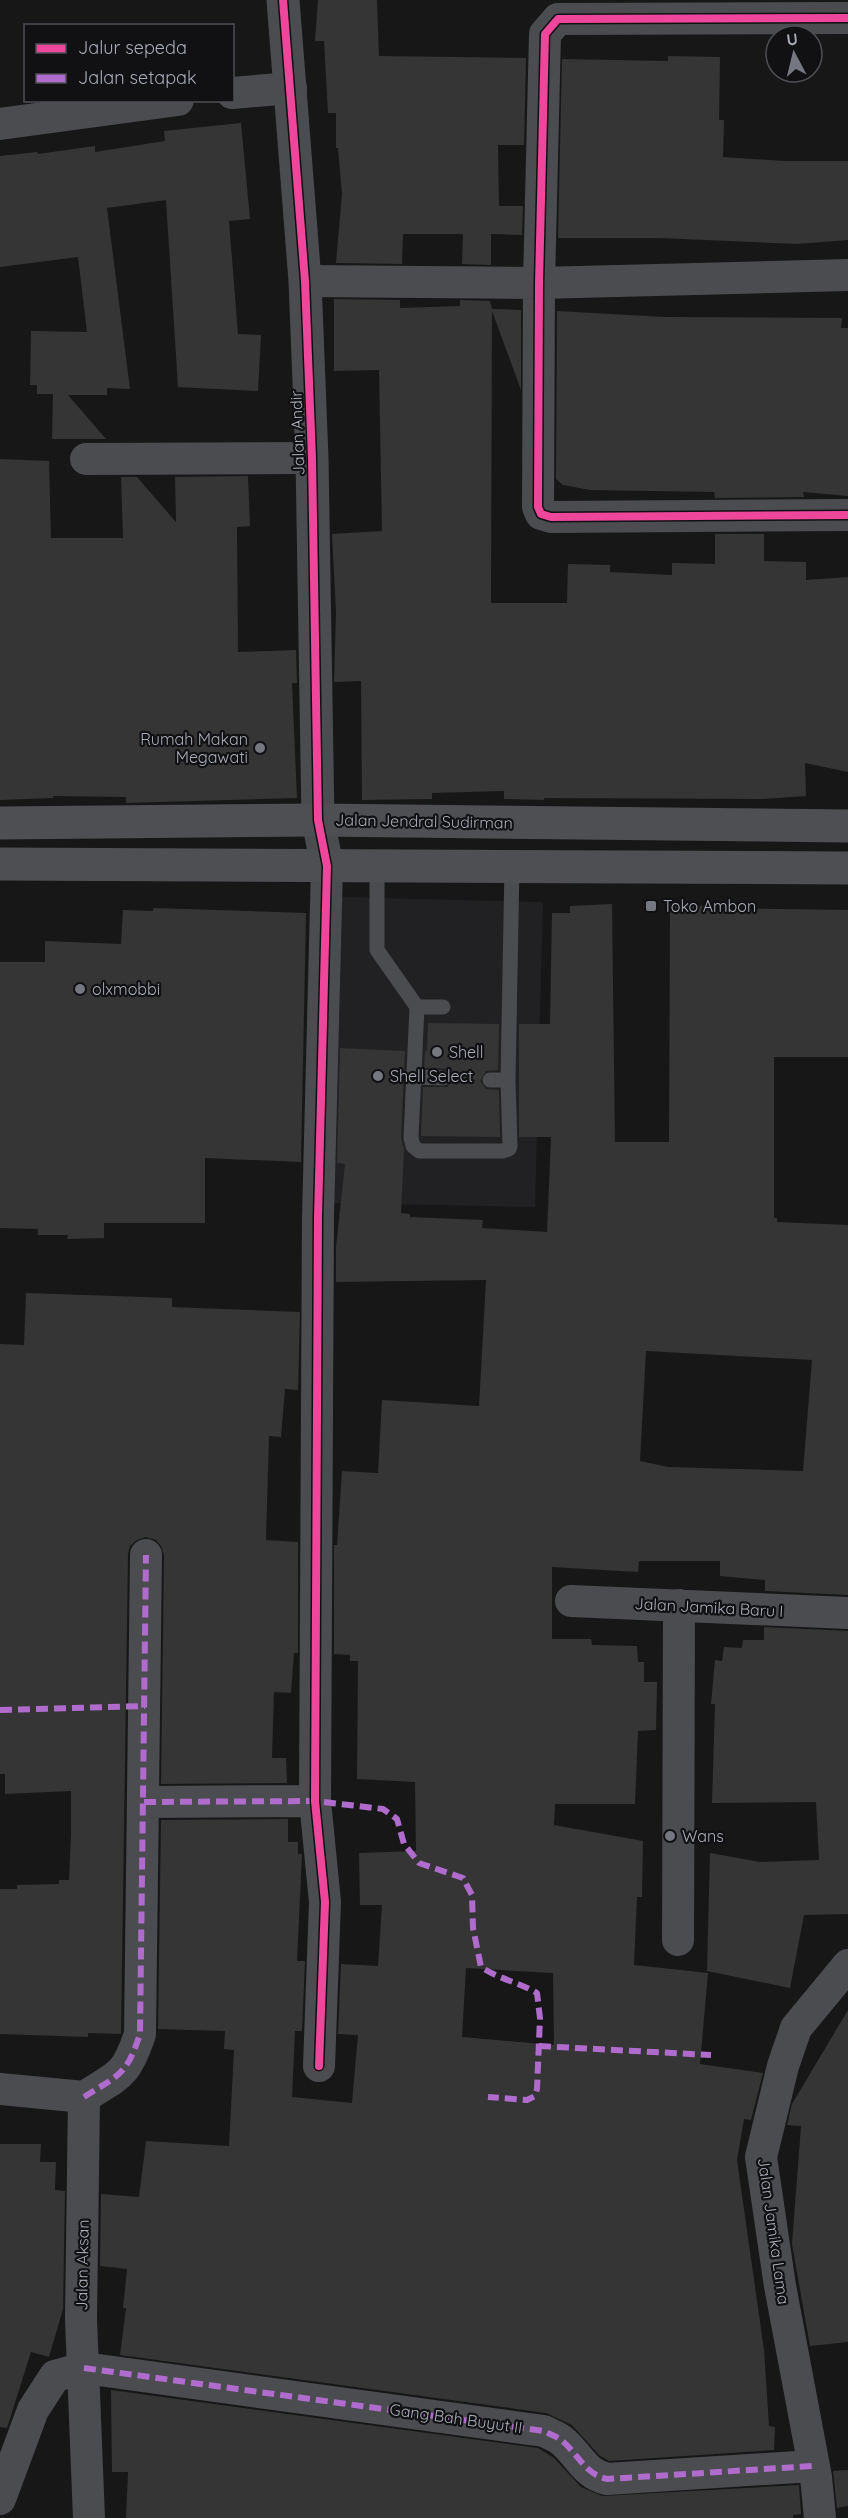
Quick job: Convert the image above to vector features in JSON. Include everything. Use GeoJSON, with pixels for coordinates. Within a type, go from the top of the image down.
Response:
{"type":"FeatureCollection","features":[{"type":"Feature","properties":{"kind":"main road","name":"Jalan Jendral Sudirman"},"geometry":{"type":"LineString","coordinates":[[0,823],[318,820],[848,826]]}},
{"type":"Feature","properties":{"kind":"main road"},"geometry":{"type":"LineString","coordinates":[[0,864],[848,868]]}},
{"type":"Feature","properties":{"kind":"street","name":"Jalan Andir"},"geometry":{"type":"LineString","coordinates":[[283,0],[305,281],[312,458],[318,820],[327,866]]}},
{"type":"Feature","properties":{"kind":"street"},"geometry":{"type":"LineString","coordinates":[[848,18],[558,19],[545,34],[539,283],[538,507],[541,514],[551,517],[848,515]]}},
{"type":"Feature","properties":{"kind":"street"},"geometry":{"type":"LineString","coordinates":[[234,93],[291,88]]}},
{"type":"Feature","properties":{"kind":"street"},"geometry":{"type":"LineString","coordinates":[[0,124],[163,102]]}},
{"type":"Feature","properties":{"kind":"street"},"geometry":{"type":"LineString","coordinates":[[305,281],[539,283],[848,274]]}},
{"type":"Feature","properties":{"kind":"street"},"geometry":{"type":"LineString","coordinates":[[86,459],[312,458]]}},
{"type":"Feature","properties":{"kind":"street"},"geometry":{"type":"LineString","coordinates":[[319,2066],[325,1902],[315,1801],[318,1217],[327,866]]}},
{"type":"Feature","properties":{"kind":"street"},"geometry":{"type":"LineString","coordinates":[[0,2089],[84,2097],[124,2072],[140,2034],[146,1555]]}},
{"type":"Feature","properties":{"kind":"street","name":"Jalan Jamika Baru I"},"geometry":{"type":"LineString","coordinates":[[571,1601],[848,1613]]}},
{"type":"Feature","properties":{"kind":"street"},"geometry":{"type":"LineString","coordinates":[[678,1940],[679,1605]]}},
{"type":"Feature","properties":{"kind":"street"},"geometry":{"type":"LineString","coordinates":[[144,1802],[315,1801]]}},
{"type":"Feature","properties":{"kind":"street","name":"Jalan Jamika Lama"},"geometry":{"type":"LineString","coordinates":[[820,2518],[813,2466],[780,2286],[761,2157],[783,2066],[796,2028],[848,1965]]}},
{"type":"Feature","properties":{"kind":"street","name":"Jalan Aksan"},"geometry":{"type":"LineString","coordinates":[[84,2097],[81,2319],[89,2518]]}},
{"type":"Feature","properties":{"kind":"street"},"geometry":{"type":"LineString","coordinates":[[0,2499],[33,2410],[55,2376],[84,2368]]}},
{"type":"Feature","properties":{"kind":"street","name":"Gang Bah Buyut II"},"geometry":{"type":"LineString","coordinates":[[84,2368],[544,2431],[562,2440],[578,2461],[596,2476],[607,2479],[813,2466]]}},
{"type":"Feature","properties":{"kind":"lane"},"geometry":{"type":"LineString","coordinates":[[377,865],[377,950],[417,1007],[411,1138],[413,1146],[419,1151],[503,1151],[509,1149],[502,1008],[512,866]]}},
{"type":"Feature","properties":{"kind":"lane"},"geometry":{"type":"LineString","coordinates":[[417,1007],[443,1007]]}},
{"type":"Feature","properties":{"kind":"lane"},"geometry":{"type":"LineString","coordinates":[[415,1077],[443,1078]]}},
{"type":"Feature","properties":{"kind":"lane"},"geometry":{"type":"LineString","coordinates":[[490,1080],[507,1080]]}},
{"type":"Feature","properties":{"kind":"shaded area","name":"Shell"},"geometry":{"type":"Polygon","coordinates":[[[339,897],[543,902],[535,1207],[332,1203],[339,897]]]}},
{"type":"Feature","properties":{"kind":"building"},"geometry":{"type":"Polygon","coordinates":[[[318,0],[377,0],[379,56],[526,58],[524,145],[498,145],[499,206],[523,206],[522,235],[491,234],[491,265],[462,264],[463,234],[403,234],[402,264],[336,263],[342,194],[338,148],[336,148],[336,113],[328,113],[324,41],[315,41],[318,0]]]}},
{"type":"Feature","properties":{"kind":"building"},"geometry":{"type":"Polygon","coordinates":[[[668,56],[720,57],[719,120],[724,120],[723,157],[784,161],[848,161],[848,240],[797,244],[659,238],[558,238],[562,59],[668,61],[668,56]]]}},
{"type":"Feature","properties":{"kind":"building"},"geometry":{"type":"Polygon","coordinates":[[[241,123],[250,219],[229,221],[238,334],[261,335],[258,391],[178,387],[166,200],[107,208],[130,389],[107,388],[107,395],[68,395],[106,439],[52,439],[53,394],[37,394],[37,385],[30,385],[31,331],[87,332],[78,257],[0,267],[0,156],[37,152],[38,154],[95,146],[95,152],[165,141],[164,131],[241,123]]]}},
{"type":"Feature","properties":{"kind":"building"},"geometry":{"type":"Polygon","coordinates":[[[334,299],[400,300],[400,308],[460,306],[460,300],[490,301],[492,309],[521,310],[521,390],[492,311],[491,603],[567,603],[568,564],[610,565],[610,572],[672,575],[672,563],[715,564],[715,534],[764,534],[764,561],[806,562],[806,580],[848,577],[848,772],[805,763],[806,796],[763,799],[504,799],[504,791],[432,793],[432,799],[362,800],[361,681],[334,682],[336,612],[332,534],[382,531],[379,370],[334,371],[334,299]]]}},
{"type":"Feature","properties":{"kind":"building"},"geometry":{"type":"Polygon","coordinates":[[[557,311],[665,317],[842,318],[841,328],[848,328],[848,496],[803,492],[804,497],[715,498],[714,492],[590,490],[563,485],[556,479],[557,311]]]}},
{"type":"Feature","properties":{"kind":"building"},"geometry":{"type":"Polygon","coordinates":[[[0,459],[49,461],[51,538],[123,538],[121,477],[137,477],[176,522],[175,477],[248,476],[250,526],[237,527],[238,652],[296,650],[297,683],[292,683],[297,798],[126,803],[126,797],[53,796],[53,798],[0,800],[0,459]]]}},
{"type":"Feature","properties":{"kind":"building"},"geometry":{"type":"Polygon","coordinates":[[[612,904],[615,1142],[669,1142],[670,905],[711,906],[711,908],[848,910],[848,1057],[774,1057],[774,1218],[777,1218],[777,1222],[848,1225],[848,1595],[765,1591],[765,1580],[720,1576],[720,1561],[639,1561],[638,1572],[552,1567],[552,1639],[591,1639],[592,1645],[637,1646],[638,1662],[644,1662],[644,1682],[657,1682],[656,1730],[638,1731],[635,1804],[555,1804],[554,1825],[643,1841],[642,1897],[637,1897],[634,1965],[708,1973],[700,2064],[763,2073],[751,2120],[744,2119],[737,2160],[764,2350],[769,2426],[775,2427],[774,2450],[609,2461],[599,2455],[572,2425],[546,2413],[120,2355],[126,2308],[123,2308],[127,2269],[100,2266],[101,2194],[139,2197],[146,2141],[229,2146],[234,2050],[224,2049],[225,2031],[158,2029],[161,1820],[288,1819],[288,1842],[298,1842],[298,1854],[302,1854],[297,1961],[305,1961],[302,2031],[295,2031],[292,2097],[352,2103],[358,2035],[338,2034],[341,1964],[378,1966],[382,1905],[360,1905],[359,1853],[416,1851],[415,1782],[357,1779],[358,1661],[350,1661],[350,1655],[334,1654],[334,1545],[337,1545],[342,1471],[378,1473],[382,1400],[479,1406],[486,1280],[336,1282],[336,1247],[345,1164],[337,1163],[340,1048],[405,1051],[401,1138],[404,1149],[401,1213],[410,1214],[410,1217],[483,1220],[482,1228],[547,1232],[551,1137],[519,1137],[519,1024],[550,1024],[552,913],[570,913],[570,906],[612,904]],[[646,1351],[640,1461],[668,1467],[803,1471],[812,1360],[646,1351]],[[466,1968],[462,2037],[554,2045],[553,1973],[466,1968]]]}},
{"type":"Feature","properties":{"kind":"building"},"geometry":{"type":"Polygon","coordinates":[[[153,908],[306,913],[301,1162],[205,1158],[205,1223],[104,1223],[104,1238],[67,1239],[68,1235],[38,1235],[38,1229],[0,1228],[0,962],[45,962],[45,941],[121,944],[123,910],[153,911],[153,908]]]}},
{"type":"Feature","properties":{"kind":"building"},"geometry":{"type":"Polygon","coordinates":[[[428,1023],[499,1024],[498,1070],[486,1071],[480,1081],[486,1089],[499,1090],[500,1137],[421,1136],[423,1087],[447,1087],[453,1079],[448,1069],[424,1068],[428,1023]]]}},
{"type":"Feature","properties":{"kind":"building"},"geometry":{"type":"Polygon","coordinates":[[[26,1293],[172,1298],[172,1307],[300,1312],[298,1390],[285,1389],[281,1437],[269,1436],[266,1540],[298,1542],[298,1653],[294,1653],[291,1693],[274,1692],[272,1758],[286,1758],[287,1783],[161,1784],[164,1555],[156,1540],[146,1537],[130,1546],[128,1554],[121,2034],[88,2033],[88,2037],[0,2034],[0,1889],[17,1889],[17,1885],[59,1884],[59,1880],[69,1880],[71,1834],[71,1791],[5,1794],[5,1774],[0,1774],[0,1344],[24,1345],[26,1293]]]}},
{"type":"Feature","properties":{"kind":"building"},"geometry":{"type":"Polygon","coordinates":[[[764,1627],[848,1631],[848,1914],[804,1915],[790,1988],[707,1971],[710,1853],[760,1862],[819,1860],[816,1802],[712,1803],[715,1704],[711,1704],[715,1660],[722,1661],[724,1647],[742,1648],[743,1640],[764,1640],[764,1627]]]}},
{"type":"Feature","properties":{"kind":"building"},"geometry":{"type":"Polygon","coordinates":[[[848,2010],[848,2342],[810,2346],[792,2244],[801,2126],[787,2125],[792,2104],[848,2010]]]}},
{"type":"Feature","properties":{"kind":"building"},"geometry":{"type":"Polygon","coordinates":[[[0,2144],[41,2144],[40,2162],[56,2162],[55,2190],[65,2191],[63,2309],[49,2357],[31,2352],[7,2428],[0,2427],[0,2144]]]}},
{"type":"Feature","properties":{"kind":"building"},"geometry":{"type":"Polygon","coordinates":[[[111,2390],[538,2448],[554,2458],[581,2487],[602,2496],[799,2485],[801,2514],[793,2515],[793,2518],[126,2518],[128,2472],[112,2472],[111,2390]]]}},
{"type":"Feature","properties":{"kind":"building"},"geometry":{"type":"Polygon","coordinates":[[[848,2470],[848,2506],[837,2508],[833,2471],[848,2470]]]}},
{"type":"Feature","properties":{"kind":"marked path"},"geometry":{"type":"LineString","coordinates":[[84,2097],[120,2073],[126,2066],[140,2034],[146,1555]]}},
{"type":"Feature","properties":{"kind":"marked path"},"geometry":{"type":"LineString","coordinates":[[0,1710],[145,1706]]}},
{"type":"Feature","properties":{"kind":"marked path"},"geometry":{"type":"LineString","coordinates":[[144,1802],[315,1801],[383,1809],[397,1819],[404,1844],[419,1863],[463,1878],[472,1895],[473,1928],[481,1967],[537,1993],[540,2018],[535,2096],[527,2100],[488,2097]]}},
{"type":"Feature","properties":{"kind":"marked path"},"geometry":{"type":"LineString","coordinates":[[539,2046],[711,2055]]}},
{"type":"Feature","properties":{"kind":"marked path"},"geometry":{"type":"LineString","coordinates":[[84,2368],[544,2431],[567,2445],[592,2473],[607,2479],[813,2466]]}},
{"type":"Feature","properties":{"kind":"cycle path"},"geometry":{"type":"LineString","coordinates":[[283,0],[305,281],[312,458],[318,820],[327,866],[318,1217],[315,1801],[325,1902],[319,2066]]}},
{"type":"Feature","properties":{"kind":"cycle path"},"geometry":{"type":"LineString","coordinates":[[848,18],[558,19],[545,34],[539,283],[538,507],[541,514],[551,517],[848,515]]}},
{"type":"Feature","properties":{"kind":"place","name":"Rumah Makan Megawati"},"geometry":{"type":"Point","coordinates":[260,748]}},
{"type":"Feature","properties":{"kind":"place","name":"Toko Ambon"},"geometry":{"type":"Point","coordinates":[651,906]}},
{"type":"Feature","properties":{"kind":"place","name":"olxmobbi"},"geometry":{"type":"Point","coordinates":[80,989]}},
{"type":"Feature","properties":{"kind":"place","name":"Shell"},"geometry":{"type":"Point","coordinates":[437,1052]}},
{"type":"Feature","properties":{"kind":"place","name":"Shell Select"},"geometry":{"type":"Point","coordinates":[378,1076]}},
{"type":"Feature","properties":{"kind":"place","name":"Wans"},"geometry":{"type":"Point","coordinates":[670,1836]}}]}
